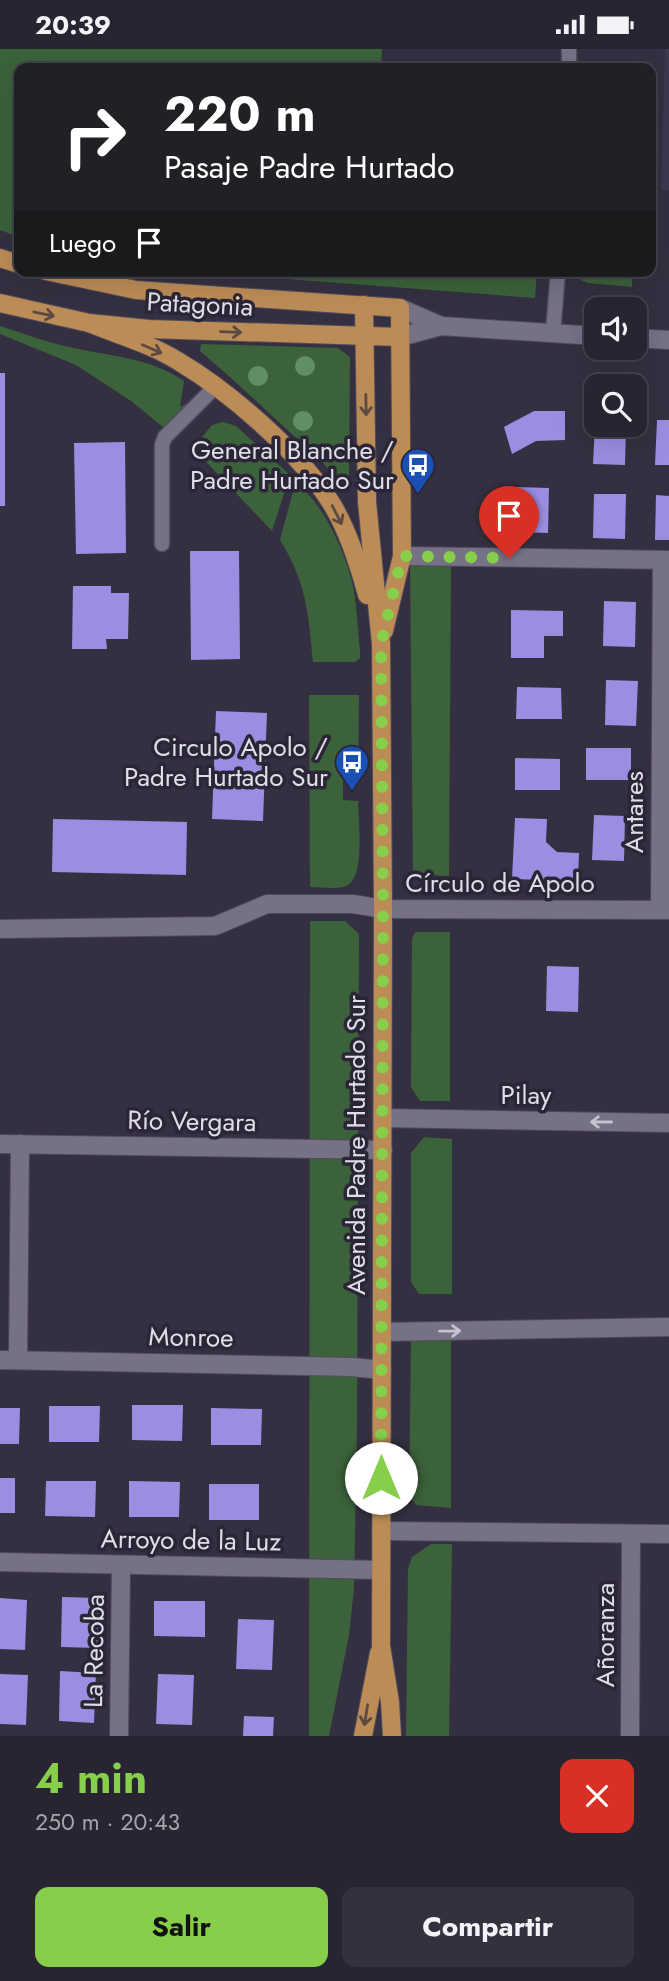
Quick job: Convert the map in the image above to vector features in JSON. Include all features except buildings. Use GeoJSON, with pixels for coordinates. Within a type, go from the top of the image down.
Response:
{"type":"FeatureCollection","features":[{"type":"Feature","properties":{"kind":"main road","name":"Patagonia"},"geometry":{"type":"LineString","coordinates":[[74,277],[136,290],[400,308]]}},
{"type":"Feature","properties":{"kind":"main road","name":"Patagonia"},"geometry":{"type":"LineString","coordinates":[[0,303],[89,323],[149,329],[400,337]]}},
{"type":"Feature","properties":{"kind":"main road","name":"Avenida Padre Hurtado Sur"},"geometry":{"type":"LineString","coordinates":[[363,1736],[380,1646],[383,1150],[381,644],[367,502],[364,305]]}},
{"type":"Feature","properties":{"kind":"main road","name":"Avenida Padre Hurtado Sur"},"geometry":{"type":"LineString","coordinates":[[381,644],[402,556],[400,308]]}},
{"type":"Feature","properties":{"kind":"main road"},"geometry":{"type":"LineString","coordinates":[[89,323],[176,359],[216,386],[264,427],[308,472],[333,505],[351,544],[381,644]]}},
{"type":"Feature","properties":{"kind":"main road","name":"Avenida Padre Hurtado Sur"},"geometry":{"type":"LineString","coordinates":[[380,1646],[390,1702],[392,1736]]}},
{"type":"Feature","properties":{"kind":"street"},"geometry":{"type":"LineString","coordinates":[[400,308],[441,326]]}},
{"type":"Feature","properties":{"kind":"street"},"geometry":{"type":"LineString","coordinates":[[400,337],[441,326],[584,335]]}},
{"type":"Feature","properties":{"kind":"street"},"geometry":{"type":"LineString","coordinates":[[647,339],[669,340]]}},
{"type":"Feature","properties":{"kind":"street"},"geometry":{"type":"LineString","coordinates":[[402,556],[665,560]]}},
{"type":"Feature","properties":{"kind":"street","name":"Antares"},"geometry":{"type":"LineString","coordinates":[[664,910],[665,560]]}},
{"type":"Feature","properties":{"kind":"street","name":"Círculo de Apolo"},"geometry":{"type":"LineString","coordinates":[[0,929],[215,926],[267,904],[354,904],[383,909],[664,910]]}},
{"type":"Feature","properties":{"kind":"street","name":"Pilay"},"geometry":{"type":"LineString","coordinates":[[383,1118],[669,1123]]}},
{"type":"Feature","properties":{"kind":"street","name":"Río Vergara"},"geometry":{"type":"LineString","coordinates":[[0,1144],[383,1150]]}},
{"type":"Feature","properties":{"kind":"street"},"geometry":{"type":"LineString","coordinates":[[9,1360],[20,1144]]}},
{"type":"Feature","properties":{"kind":"street"},"geometry":{"type":"LineString","coordinates":[[382,1332],[669,1327]]}},
{"type":"Feature","properties":{"kind":"street","name":"Monroe"},"geometry":{"type":"LineString","coordinates":[[9,1360],[352,1367],[382,1370]]}},
{"type":"Feature","properties":{"kind":"street"},"geometry":{"type":"LineString","coordinates":[[381,1531],[669,1534]]}},
{"type":"Feature","properties":{"kind":"street","name":"Añoranza"},"geometry":{"type":"LineString","coordinates":[[630,1736],[631,1534]]}},
{"type":"Feature","properties":{"kind":"street","name":"Arroyo de la Luz"},"geometry":{"type":"LineString","coordinates":[[0,1562],[381,1570]]}},
{"type":"Feature","properties":{"kind":"street","name":"La Recoba"},"geometry":{"type":"LineString","coordinates":[[119,1736],[121,1566]]}},
{"type":"Feature","properties":{"kind":"lane"},"geometry":{"type":"LineString","coordinates":[[553,333],[558,277]]}},
{"type":"Feature","properties":{"kind":"lane"},"geometry":{"type":"LineString","coordinates":[[162,544],[162,445],[165,437],[216,386]]}},
{"type":"Feature","properties":{"kind":"shaded area"},"geometry":{"type":"Polygon","coordinates":[[[665,49],[669,49],[669,190],[661,190],[665,49]]]}},
{"type":"Feature","properties":{"kind":"green space"},"geometry":{"type":"Polygon","coordinates":[[[0,49],[382,49],[381,63],[14,63],[14,235],[0,230],[0,49]]]}},
{"type":"Feature","properties":{"kind":"green space"},"geometry":{"type":"Polygon","coordinates":[[[260,277],[537,277],[535,298],[260,277]]]}},
{"type":"Feature","properties":{"kind":"green space"},"geometry":{"type":"Polygon","coordinates":[[[581,277],[632,277],[632,287],[588,283],[581,280],[581,277]]]}},
{"type":"Feature","properties":{"kind":"green space"},"geometry":{"type":"Polygon","coordinates":[[[0,326],[60,345],[128,358],[157,367],[184,381],[180,407],[192,401],[168,431],[131,401],[76,365],[0,334],[0,326]]]}},
{"type":"Feature","properties":{"kind":"green space"},"geometry":{"type":"Polygon","coordinates":[[[201,344],[338,348],[350,357],[349,483],[346,486],[339,481],[320,460],[200,351],[201,344]]]}},
{"type":"Feature","properties":{"kind":"green space"},"geometry":{"type":"Polygon","coordinates":[[[223,422],[236,426],[290,475],[272,531],[193,448],[212,425],[223,422]]]}},
{"type":"Feature","properties":{"kind":"green space"},"geometry":{"type":"Polygon","coordinates":[[[298,486],[308,494],[326,518],[347,564],[354,591],[360,651],[360,658],[355,662],[313,662],[305,599],[296,571],[280,540],[294,488],[298,486]]]}},
{"type":"Feature","properties":{"kind":"green space"},"geometry":{"type":"Polygon","coordinates":[[[410,564],[451,565],[449,876],[413,874],[410,564]]]}},
{"type":"Feature","properties":{"kind":"green space"},"geometry":{"type":"Polygon","coordinates":[[[309,695],[359,695],[358,781],[343,781],[343,800],[358,801],[360,850],[355,875],[351,883],[343,887],[310,887],[309,695]]]}},
{"type":"Feature","properties":{"kind":"green space"},"geometry":{"type":"Polygon","coordinates":[[[310,921],[345,921],[359,934],[354,1589],[349,1635],[329,1736],[309,1736],[310,921]]]}},
{"type":"Feature","properties":{"kind":"green space"},"geometry":{"type":"Polygon","coordinates":[[[415,932],[450,932],[450,1101],[420,1101],[411,1087],[412,939],[415,932]]]}},
{"type":"Feature","properties":{"kind":"green space"},"geometry":{"type":"Polygon","coordinates":[[[424,1137],[452,1139],[452,1294],[419,1294],[411,1282],[411,1153],[424,1137]]]}},
{"type":"Feature","properties":{"kind":"green space"},"geometry":{"type":"Polygon","coordinates":[[[422,1338],[451,1339],[451,1508],[416,1505],[409,1496],[411,1341],[422,1338]]]}},
{"type":"Feature","properties":{"kind":"green space"},"geometry":{"type":"Polygon","coordinates":[[[431,1544],[452,1544],[449,1736],[406,1736],[408,1569],[412,1557],[431,1544]]]}},
{"type":"Feature","properties":{"kind":"place","name":"General Blanche / Padre Hurtado Sur"},"geometry":{"type":"Point","coordinates":[418,495]}},
{"type":"Feature","properties":{"kind":"place","name":"Circulo Apolo / Padre Hurtado Sur"},"geometry":{"type":"Point","coordinates":[352,792]}},
{"type":"Feature","properties":{"kind":"route"},"geometry":{"type":"LineString","coordinates":[[381,1478],[381,644],[402,556],[509,558]]}}]}
